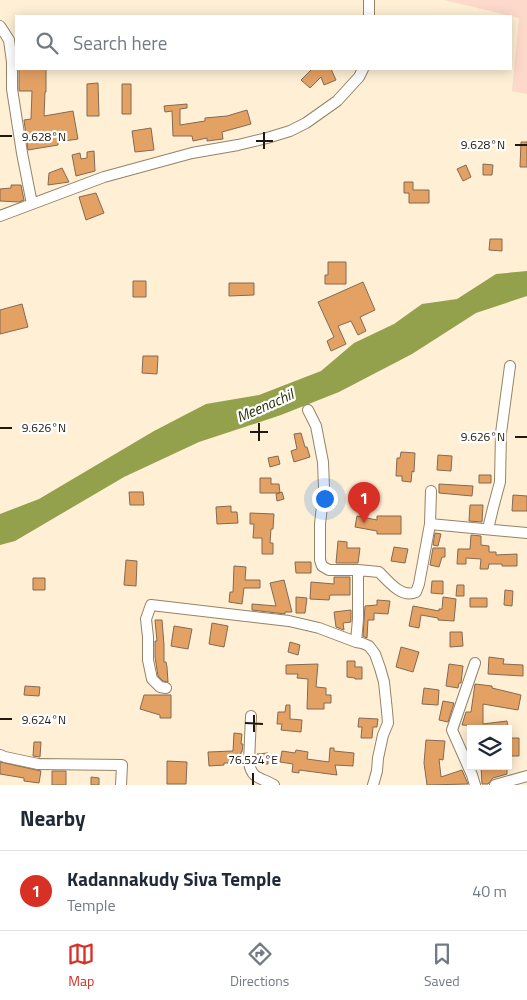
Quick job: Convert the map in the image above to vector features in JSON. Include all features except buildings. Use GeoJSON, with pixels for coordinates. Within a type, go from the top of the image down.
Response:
{"type":"FeatureCollection","features":[{"type":"Feature","properties":{"kind":"street"},"geometry":{"type":"LineString","coordinates":[[369,0],[369,15]]}},
{"type":"Feature","properties":{"kind":"street"},"geometry":{"type":"LineString","coordinates":[[0,26],[9,40],[12,62],[12,89],[32,204]]}},
{"type":"Feature","properties":{"kind":"street"},"geometry":{"type":"LineString","coordinates":[[0,216],[104,177],[192,153],[238,145],[290,131],[306,123],[337,101],[362,70]]}},
{"type":"Feature","properties":{"kind":"street"},"geometry":{"type":"LineString","coordinates":[[488,529],[500,482],[501,433],[510,366]]}},
{"type":"Feature","properties":{"kind":"street"},"geometry":{"type":"LineString","coordinates":[[308,410],[316,426],[323,462],[324,488],[320,524],[320,560],[322,566],[328,570],[379,572],[404,592],[411,594],[416,592],[430,524],[431,491]]}},
{"type":"Feature","properties":{"kind":"street"},"geometry":{"type":"LineString","coordinates":[[430,524],[527,533]]}},
{"type":"Feature","properties":{"kind":"street"},"geometry":{"type":"LineString","coordinates":[[356,642],[358,570]]}},
{"type":"Feature","properties":{"kind":"street"},"geometry":{"type":"LineString","coordinates":[[166,688],[160,687],[152,679],[148,660],[146,619],[151,606],[289,621],[319,628],[369,646],[375,654],[382,675],[388,723],[383,734],[373,785]]}},
{"type":"Feature","properties":{"kind":"street"},"geometry":{"type":"LineString","coordinates":[[475,663],[452,730],[475,785]]}},
{"type":"Feature","properties":{"kind":"street"},"geometry":{"type":"LineString","coordinates":[[250,716],[250,770],[253,775],[274,785]]}},
{"type":"Feature","properties":{"kind":"street"},"geometry":{"type":"LineString","coordinates":[[0,755],[38,764],[122,765],[121,785]]}},
{"type":"Feature","properties":{"kind":"street"},"geometry":{"type":"LineString","coordinates":[[495,785],[527,776]]}},
{"type":"Feature","properties":{"kind":"shaded area"},"geometry":{"type":"Polygon","coordinates":[[[444,0],[527,0],[527,94],[512,91],[519,18],[444,0]]]}},
{"type":"Feature","properties":{"kind":"water","name":"Meenachil"},"geometry":{"type":"Polygon","coordinates":[[[527,271],[527,296],[476,313],[412,354],[339,392],[281,415],[199,442],[124,477],[15,541],[0,545],[0,514],[39,499],[154,431],[206,404],[259,395],[321,371],[354,343],[394,324],[422,304],[457,299],[496,274],[527,271]]]}},
{"type":"Feature","properties":{"kind":"place","name":"Kadannakudy Siva Temple"},"geometry":{"type":"Point","coordinates":[364,523]}}]}
